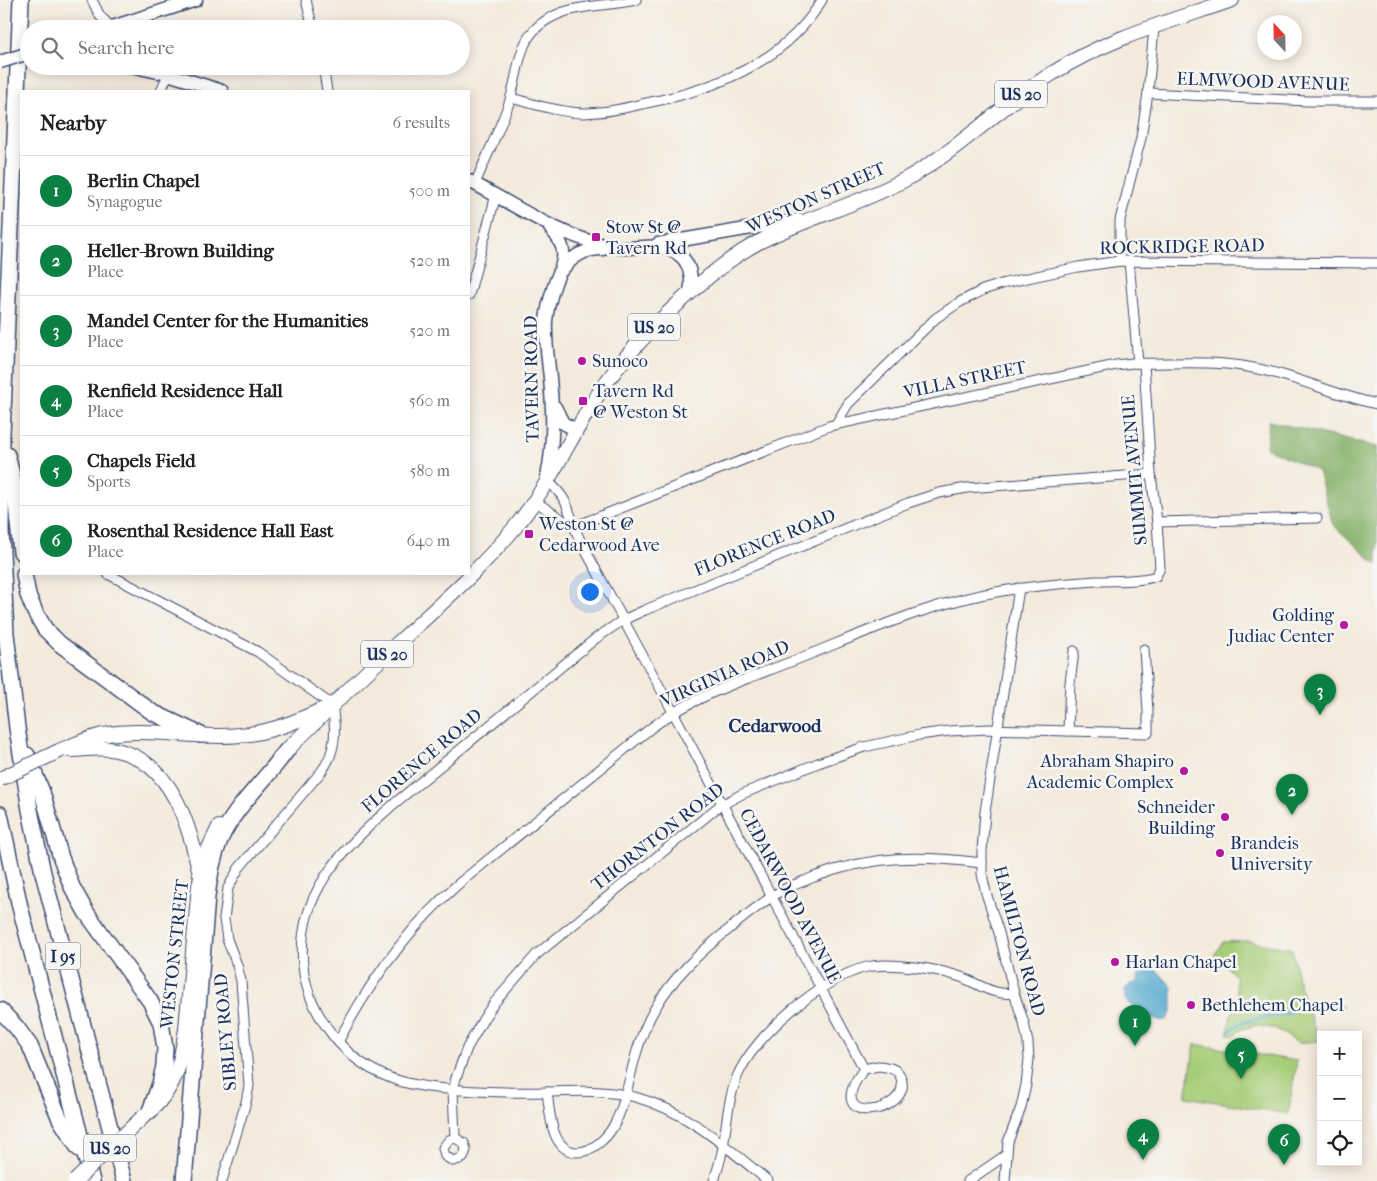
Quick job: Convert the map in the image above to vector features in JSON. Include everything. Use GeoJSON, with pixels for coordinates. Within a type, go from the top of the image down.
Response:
{"type":"FeatureCollection","features":[{"type":"Feature","properties":{"kind":"highway","name":"I 95"},"geometry":{"type":"LineString","coordinates":[[20,20],[21,0]]}},
{"type":"Feature","properties":{"kind":"highway","name":"I 95"},"geometry":{"type":"LineString","coordinates":[[20,23],[2,435],[1,521],[4,599],[17,728],[44,881],[124,1181]]}},
{"type":"Feature","properties":{"kind":"highway"},"geometry":{"type":"LineString","coordinates":[[2,435],[14,483],[20,542]]}},
{"type":"Feature","properties":{"kind":"highway"},"geometry":{"type":"LineString","coordinates":[[24,575],[28,595],[35,612],[45,629],[60,644],[152,712],[201,735]]}},
{"type":"Feature","properties":{"kind":"highway"},"geometry":{"type":"LineString","coordinates":[[17,728],[42,792],[61,858],[72,887],[86,912],[150,1001],[160,1024],[165,1048],[164,1066],[160,1084],[147,1113]]}},
{"type":"Feature","properties":{"kind":"highway"},"geometry":{"type":"LineString","coordinates":[[184,1181],[207,897],[213,862],[220,840],[231,821],[273,771],[287,750]]}},
{"type":"Feature","properties":{"kind":"highway","name":"I 95"},"geometry":{"type":"LineString","coordinates":[[0,814],[22,915],[92,1181]]}},
{"type":"Feature","properties":{"kind":"highway"},"geometry":{"type":"LineString","coordinates":[[0,1010],[17,1028],[30,1046],[60,1119],[88,1164]]}},
{"type":"Feature","properties":{"kind":"highway"},"geometry":{"type":"LineString","coordinates":[[184,1181],[181,1134],[186,1029]]}},
{"type":"Feature","properties":{"kind":"main road","name":"WESTON STREET"},"geometry":{"type":"LineString","coordinates":[[75,1181],[166,1094],[174,1080],[182,1053],[186,1029],[196,903],[201,876],[211,843],[224,820],[244,794],[332,705],[482,564],[505,539],[535,501],[602,388],[620,363],[657,324],[690,292],[723,265],[750,247],[778,232],[900,182],[928,166],[1015,98],[1058,69],[1114,42],[1232,0]]}},
{"type":"Feature","properties":{"kind":"main road","name":"WESTON STREET"},"geometry":{"type":"LineString","coordinates":[[0,779],[59,750],[91,738],[110,734],[237,735],[268,731],[303,719],[332,705]]}},
{"type":"Feature","properties":{"kind":"main road"},"geometry":{"type":"LineString","coordinates":[[59,750],[116,749],[136,757],[155,771],[169,787],[182,812],[201,876]]}},
{"type":"Feature","properties":{"kind":"street"},"geometry":{"type":"LineString","coordinates":[[92,0],[103,20]]}},
{"type":"Feature","properties":{"kind":"street"},"geometry":{"type":"LineString","coordinates":[[134,20],[196,0]]}},
{"type":"Feature","properties":{"kind":"street"},"geometry":{"type":"LineString","coordinates":[[306,0],[311,20]]}},
{"type":"Feature","properties":{"kind":"street"},"geometry":{"type":"LineString","coordinates":[[626,248],[594,243],[546,224],[472,182],[511,98],[522,51],[532,34],[554,16],[570,10],[636,0]]}},
{"type":"Feature","properties":{"kind":"street"},"geometry":{"type":"LineString","coordinates":[[511,98],[560,111],[596,113],[656,102],[694,91],[754,65],[781,48],[808,20],[822,0]]}},
{"type":"Feature","properties":{"kind":"street","name":"SUMMIT AVENUE"},"geometry":{"type":"LineString","coordinates":[[1154,28],[1148,93],[1138,154],[1120,220],[1124,261],[1141,364],[1157,522],[1160,568],[1158,573]]}},
{"type":"Feature","properties":{"kind":"street"},"geometry":{"type":"LineString","coordinates":[[0,62],[20,56]]}},
{"type":"Feature","properties":{"kind":"street"},"geometry":{"type":"LineString","coordinates":[[161,90],[168,75]]}},
{"type":"Feature","properties":{"kind":"street"},"geometry":{"type":"LineString","coordinates":[[170,75],[205,89]]}},
{"type":"Feature","properties":{"kind":"street"},"geometry":{"type":"LineString","coordinates":[[324,75],[327,90]]}},
{"type":"Feature","properties":{"kind":"street","name":"ELMWOOD AVENUE"},"geometry":{"type":"LineString","coordinates":[[1148,93],[1307,101],[1377,101]]}},
{"type":"Feature","properties":{"kind":"street"},"geometry":{"type":"LineString","coordinates":[[470,291],[496,195]]}},
{"type":"Feature","properties":{"kind":"street"},"geometry":{"type":"LineString","coordinates":[[646,247],[679,239],[794,221],[825,214]]}},
{"type":"Feature","properties":{"kind":"street","name":"TAVERN ROAD"},"geometry":{"type":"LineString","coordinates":[[546,224],[557,236],[564,253],[562,271],[552,295],[546,322],[553,432],[547,482]]}},
{"type":"Feature","properties":{"kind":"street"},"geometry":{"type":"LineString","coordinates":[[562,271],[575,256],[584,251],[664,247],[681,256],[685,261],[690,271],[692,284],[690,292]]}},
{"type":"Feature","properties":{"kind":"street","name":"ROCKRIDGE ROAD"},"geometry":{"type":"LineString","coordinates":[[836,424],[848,404],[936,318],[968,297],[990,287],[1014,280],[1078,267],[1124,261],[1377,262]]}},
{"type":"Feature","properties":{"kind":"street","name":"VILLA STREET"},"geometry":{"type":"LineString","coordinates":[[573,527],[836,424],[1109,366],[1222,364],[1250,367],[1377,404]]}},
{"type":"Feature","properties":{"kind":"street"},"geometry":{"type":"LineString","coordinates":[[551,395],[561,420],[576,430]]}},
{"type":"Feature","properties":{"kind":"street","name":"FLORENCE ROAD"},"geometry":{"type":"LineString","coordinates":[[768,1181],[695,1124],[667,1109],[643,1100],[626,1095],[594,1091],[453,1090],[416,1086],[392,1079],[358,1060],[338,1042],[321,1020],[306,986],[303,965],[304,933],[308,911],[322,880],[357,839],[395,803],[595,639],[623,620],[929,496],[966,488],[1152,474]]}},
{"type":"Feature","properties":{"kind":"street","name":"CEDARWOOD AVENUE"},"geometry":{"type":"LineString","coordinates":[[547,482],[564,500],[572,516],[573,527],[864,1069]]}},
{"type":"Feature","properties":{"kind":"street","name":"CEDARWOOD AVENUE"},"geometry":{"type":"LineString","coordinates":[[535,501],[573,527]]}},
{"type":"Feature","properties":{"kind":"street"},"geometry":{"type":"LineString","coordinates":[[1157,522],[1317,518]]}},
{"type":"Feature","properties":{"kind":"street","name":"VIRGINIA ROAD"},"geometry":{"type":"LineString","coordinates":[[338,1042],[364,995],[400,944],[434,906],[457,884],[627,746],[673,712],[739,683],[911,615],[961,599],[1019,588],[1145,579],[1153,577],[1158,573]]}},
{"type":"Feature","properties":{"kind":"street"},"geometry":{"type":"LineString","coordinates":[[110,575],[258,652],[332,705]]}},
{"type":"Feature","properties":{"kind":"street","name":"HAMILTON ROAD"},"geometry":{"type":"LineString","coordinates":[[1006,1181],[1006,1155],[1009,1137],[1025,1092],[1029,1059],[1026,1029],[986,893],[982,863],[984,812],[1019,588]]}},
{"type":"Feature","properties":{"kind":"street","name":"THORNTON ROAD"},"geometry":{"type":"LineString","coordinates":[[455,1138],[453,1090],[462,1060],[475,1031],[494,1003],[526,966],[558,935],[722,804],[791,773],[864,748],[939,732],[998,729],[1148,733],[1144,649]]}},
{"type":"Feature","properties":{"kind":"street"},"geometry":{"type":"LineString","coordinates":[[1068,731],[1070,683],[1074,650]]}},
{"type":"Feature","properties":{"kind":"street","name":"SIBLEY ROAD"},"geometry":{"type":"LineString","coordinates":[[222,1181],[246,1102],[250,1080],[240,976],[225,929],[226,892],[239,868],[321,772],[328,761],[335,736],[332,705]]}},
{"type":"Feature","properties":{"kind":"street"},"geometry":{"type":"LineString","coordinates":[[547,1092],[552,1125],[557,1139],[566,1148],[577,1152],[587,1150],[610,1132],[620,1114],[644,1030],[653,1011],[668,988],[698,955],[772,897],[793,885],[851,865],[869,861],[932,858],[982,863]]}},
{"type":"Feature","properties":{"kind":"street"},"geometry":{"type":"LineString","coordinates":[[714,1181],[723,1144],[731,1094],[741,1068],[759,1042],[778,1022],[821,989],[843,976],[862,968],[884,965],[942,972],[961,977],[993,992],[1002,994],[1014,993]]}},
{"type":"Feature","properties":{"kind":"street"},"geometry":{"type":"LineString","coordinates":[[878,1066],[890,1067],[897,1071],[902,1081],[898,1096],[890,1103],[873,1109],[864,1110],[854,1106],[851,1098],[852,1090],[864,1069],[878,1066]]}},
{"type":"Feature","properties":{"kind":"street"},"geometry":{"type":"LineString","coordinates":[[968,1181],[1006,1155]]}},
{"type":"Feature","properties":{"kind":"green space"},"geometry":{"type":"Polygon","coordinates":[[[1269,421],[1377,447],[1377,565],[1333,525],[1318,471],[1266,448],[1269,421]]]}},
{"type":"Feature","properties":{"kind":"green space"},"geometry":{"type":"Polygon","coordinates":[[[1248,941],[1292,949],[1300,988],[1317,1035],[1317,1041],[1298,1043],[1276,1029],[1255,1025],[1240,1030],[1234,1036],[1228,1035],[1230,1018],[1238,1000],[1235,976],[1214,955],[1223,942],[1248,941]]]}},
{"type":"Feature","properties":{"kind":"green space"},"geometry":{"type":"Polygon","coordinates":[[[1195,1044],[1297,1061],[1288,1114],[1186,1097],[1195,1044]]]}},
{"type":"Feature","properties":{"kind":"water"},"geometry":{"type":"Polygon","coordinates":[[[1143,965],[1154,967],[1172,987],[1172,1011],[1167,1020],[1150,1017],[1125,1000],[1125,990],[1129,985],[1138,982],[1139,968],[1143,965]]]}},
{"type":"Feature","properties":{"kind":"waterway"},"geometry":{"type":"LineString","coordinates":[[1230,1031],[1241,1023],[1285,1014],[1306,1006],[1341,1007]]}},
{"type":"Feature","properties":{"kind":"place","name":"Stow St @ Tavern Rd"},"geometry":{"type":"Point","coordinates":[596,237]}},
{"type":"Feature","properties":{"kind":"place","name":"Sunoco"},"geometry":{"type":"Point","coordinates":[582,361]}},
{"type":"Feature","properties":{"kind":"place","name":"Tavern Rd @ Weston St"},"geometry":{"type":"Point","coordinates":[583,401]}},
{"type":"Feature","properties":{"kind":"place","name":"Weston St @ Cedarwood Ave"},"geometry":{"type":"Point","coordinates":[529,534]}},
{"type":"Feature","properties":{"kind":"place","name":"Golding Judiac Center"},"geometry":{"type":"Point","coordinates":[1344,625]}},
{"type":"Feature","properties":{"kind":"place","name":"Mandel Center for the Humanities"},"geometry":{"type":"Point","coordinates":[1320,715]}},
{"type":"Feature","properties":{"kind":"place","name":"Abraham Shapiro Academic Complex"},"geometry":{"type":"Point","coordinates":[1184,771]}},
{"type":"Feature","properties":{"kind":"place","name":"Heller-Brown Building"},"geometry":{"type":"Point","coordinates":[1292,815]}},
{"type":"Feature","properties":{"kind":"place","name":"Schneider Building"},"geometry":{"type":"Point","coordinates":[1225,817]}},
{"type":"Feature","properties":{"kind":"place","name":"Brandeis University"},"geometry":{"type":"Point","coordinates":[1220,853]}},
{"type":"Feature","properties":{"kind":"place","name":"Harlan Chapel"},"geometry":{"type":"Point","coordinates":[1115,962]}},
{"type":"Feature","properties":{"kind":"place","name":"Bethlehem Chapel"},"geometry":{"type":"Point","coordinates":[1191,1005]}},
{"type":"Feature","properties":{"kind":"place","name":"Berlin Chapel"},"geometry":{"type":"Point","coordinates":[1135,1046]}},
{"type":"Feature","properties":{"kind":"place","name":"Chapels Field"},"geometry":{"type":"Point","coordinates":[1241,1079]}},
{"type":"Feature","properties":{"kind":"place","name":"Renfield Residence Hall"},"geometry":{"type":"Point","coordinates":[1143,1160]}},
{"type":"Feature","properties":{"kind":"place","name":"Rosenthal Residence Hall East"},"geometry":{"type":"Point","coordinates":[1284,1165]}},
{"type":"Feature","properties":{"kind":"district","name":"Cedarwood"},"geometry":{"type":"Point","coordinates":[775,726]}}]}
